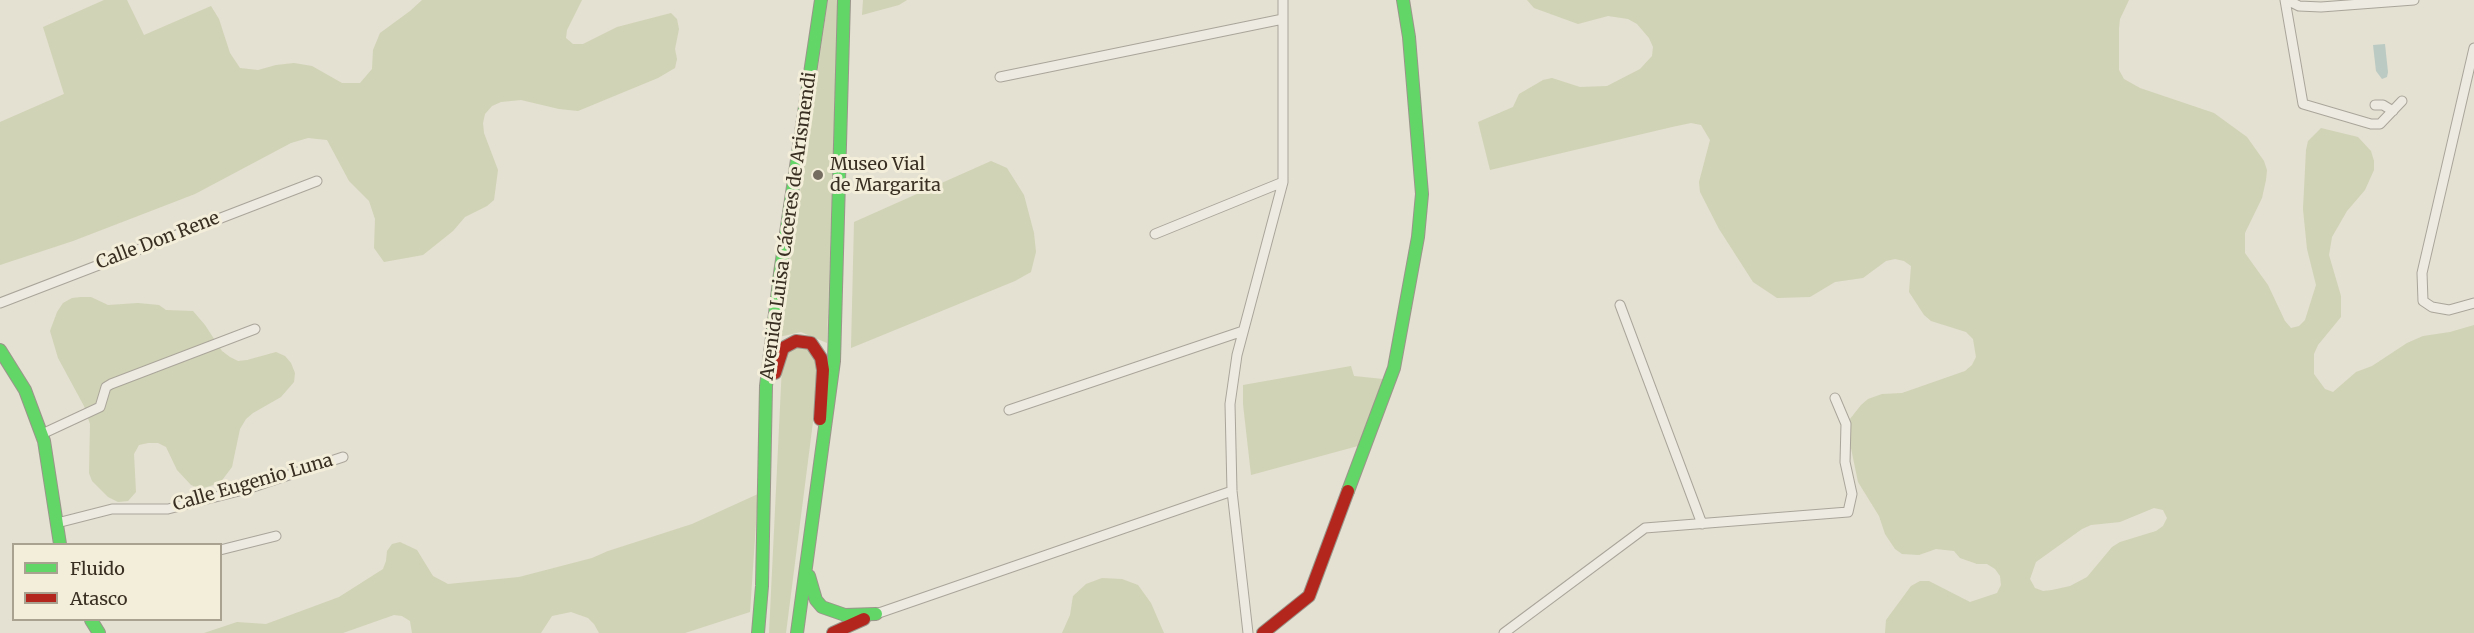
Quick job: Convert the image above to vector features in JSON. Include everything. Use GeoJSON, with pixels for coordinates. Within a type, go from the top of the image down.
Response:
{"type":"FeatureCollection","features":[{"type":"Feature","properties":{"kind":"main road","name":"Avenida Luisa Cáceres de Arismendi"},"geometry":{"type":"LineString","coordinates":[[758,633],[766,386],[780,273],[821,0]]}},
{"type":"Feature","properties":{"kind":"main road","name":"Avenida Luisa Cáceres de Arismendi"},"geometry":{"type":"LineString","coordinates":[[798,633],[834,361],[844,0]]}},
{"type":"Feature","properties":{"kind":"main road"},"geometry":{"type":"LineString","coordinates":[[1263,633],[1309,596],[1394,368],[1418,237],[1422,194],[1409,37],[1403,0]]}},
{"type":"Feature","properties":{"kind":"main road"},"geometry":{"type":"LineString","coordinates":[[764,476],[779,356],[789,344],[804,340],[811,343],[818,351],[823,370],[812,529]]}},
{"type":"Feature","properties":{"kind":"main road"},"geometry":{"type":"LineString","coordinates":[[0,350],[25,390],[42,434],[60,543]]}},
{"type":"Feature","properties":{"kind":"main road"},"geometry":{"type":"LineString","coordinates":[[807,566],[816,600],[822,607],[844,615],[876,614]]}},
{"type":"Feature","properties":{"kind":"main road"},"geometry":{"type":"LineString","coordinates":[[749,633],[760,610]]}},
{"type":"Feature","properties":{"kind":"main road"},"geometry":{"type":"LineString","coordinates":[[833,633],[876,614]]}},
{"type":"Feature","properties":{"kind":"street"},"geometry":{"type":"LineString","coordinates":[[1248,633],[1232,491],[1230,404],[1243,331],[1283,182],[1283,0]]}},
{"type":"Feature","properties":{"kind":"street"},"geometry":{"type":"LineString","coordinates":[[2286,0],[2299,6],[2321,7],[2414,0]]}},
{"type":"Feature","properties":{"kind":"street"},"geometry":{"type":"LineString","coordinates":[[2286,0],[2303,104],[2371,124],[2380,124],[2402,101]]}},
{"type":"Feature","properties":{"kind":"street"},"geometry":{"type":"LineString","coordinates":[[999,77],[1283,19]]}},
{"type":"Feature","properties":{"kind":"street"},"geometry":{"type":"LineString","coordinates":[[2474,48],[2422,273],[2423,301],[2432,307],[2449,309],[2474,303]]}},
{"type":"Feature","properties":{"kind":"street"},"geometry":{"type":"LineString","coordinates":[[2375,105],[2389,107],[2393,111]]}},
{"type":"Feature","properties":{"kind":"street","name":"Calle Don Rene"},"geometry":{"type":"LineString","coordinates":[[0,303],[317,181]]}},
{"type":"Feature","properties":{"kind":"street"},"geometry":{"type":"LineString","coordinates":[[1155,234],[1283,182]]}},
{"type":"Feature","properties":{"kind":"street"},"geometry":{"type":"LineString","coordinates":[[1620,304],[1702,524]]}},
{"type":"Feature","properties":{"kind":"street"},"geometry":{"type":"LineString","coordinates":[[42,434],[100,407],[106,387],[111,384],[255,329]]}},
{"type":"Feature","properties":{"kind":"street"},"geometry":{"type":"LineString","coordinates":[[1009,410],[1243,331]]}},
{"type":"Feature","properties":{"kind":"street"},"geometry":{"type":"LineString","coordinates":[[1504,633],[1645,528],[1848,512],[1852,494],[1845,462],[1846,424],[1835,398]]}},
{"type":"Feature","properties":{"kind":"street","name":"Calle Eugenio Luna"},"geometry":{"type":"LineString","coordinates":[[57,523],[112,508],[168,509],[247,489],[343,457]]}},
{"type":"Feature","properties":{"kind":"street"},"geometry":{"type":"LineString","coordinates":[[876,614],[1232,491]]}},
{"type":"Feature","properties":{"kind":"street"},"geometry":{"type":"LineString","coordinates":[[222,550],[276,536]]}},
{"type":"Feature","properties":{"kind":"green space"},"geometry":{"type":"Polygon","coordinates":[[[104,0],[127,0],[144,35],[211,6],[219,19],[230,53],[240,68],[258,70],[294,63],[312,66],[342,83],[360,83],[372,69],[373,50],[380,33],[422,0],[582,0],[567,30],[566,38],[573,44],[583,44],[617,27],[671,13],[677,19],[679,29],[675,49],[677,59],[675,68],[658,78],[578,111],[521,100],[501,102],[492,106],[485,114],[483,123],[484,133],[498,170],[494,200],[465,217],[453,231],[423,255],[384,262],[374,248],[375,219],[369,201],[349,181],[327,140],[308,138],[291,143],[195,194],[73,241],[0,265],[0,122],[64,94],[43,27],[104,0]]]}},
{"type":"Feature","properties":{"kind":"green space","name":"Museo Vial de Margarita"},"geometry":{"type":"Polygon","coordinates":[[[828,0],[838,0],[827,343],[801,332],[779,337],[828,0]]]}},
{"type":"Feature","properties":{"kind":"green space"},"geometry":{"type":"Polygon","coordinates":[[[863,0],[907,0],[899,5],[862,15],[863,0]]]}},
{"type":"Feature","properties":{"kind":"green space"},"geometry":{"type":"Polygon","coordinates":[[[1527,0],[2129,0],[2120,19],[2119,28],[2119,70],[2124,79],[2140,88],[2214,113],[2247,137],[2264,161],[2267,170],[2266,180],[2262,198],[2245,233],[2245,253],[2268,285],[2285,321],[2291,328],[2299,326],[2305,320],[2316,285],[2307,249],[2303,209],[2308,141],[2321,128],[2358,137],[2371,151],[2374,170],[2365,190],[2347,211],[2332,237],[2329,255],[2341,296],[2341,317],[2318,345],[2314,354],[2314,374],[2325,389],[2333,392],[2356,372],[2372,366],[2407,343],[2423,336],[2474,325],[2474,633],[1885,633],[1886,620],[1911,586],[1920,581],[1929,581],[1970,602],[1997,593],[2001,585],[2000,576],[1995,569],[1987,564],[1977,564],[1960,558],[1954,551],[1936,549],[1919,555],[1902,554],[1895,549],[1885,534],[1879,516],[1858,482],[1846,424],[1868,399],[1882,394],[1902,393],[1965,371],[1976,357],[1973,339],[1966,332],[1931,321],[1924,315],[1909,292],[1911,266],[1904,261],[1895,259],[1886,261],[1863,278],[1835,282],[1810,297],[1777,298],[1753,282],[1719,229],[1700,192],[1699,182],[1710,140],[1701,125],[1691,123],[1672,127],[1490,170],[1478,122],[1513,107],[1519,94],[1543,80],[1552,78],[1580,87],[1607,86],[1640,69],[1652,56],[1653,47],[1649,38],[1637,24],[1628,19],[1608,16],[1578,24],[1534,8],[1527,0]],[[2154,508],[2120,522],[2091,525],[2082,529],[2036,562],[2030,579],[2035,588],[2043,591],[2052,590],[2070,586],[2087,577],[2112,547],[2120,542],[2156,531],[2163,526],[2167,518],[2163,510],[2154,508]]]}},
{"type":"Feature","properties":{"kind":"green space"},"geometry":{"type":"Polygon","coordinates":[[[991,161],[1007,168],[1024,195],[1034,233],[1036,252],[1031,272],[1015,281],[851,348],[854,222],[991,161]]]}},
{"type":"Feature","properties":{"kind":"green space"},"geometry":{"type":"Polygon","coordinates":[[[91,297],[108,305],[138,303],[159,305],[166,310],[193,311],[222,351],[230,357],[238,361],[276,352],[285,356],[291,363],[295,373],[294,382],[281,397],[246,419],[240,429],[232,467],[220,483],[200,489],[191,485],[177,470],[166,447],[158,443],[139,445],[134,454],[136,492],[128,501],[118,502],[108,497],[92,481],[89,473],[90,424],[84,406],[58,358],[50,331],[63,303],[72,298],[91,297]]]}},
{"type":"Feature","properties":{"kind":"green space"},"geometry":{"type":"Polygon","coordinates":[[[800,346],[815,352],[819,375],[786,633],[769,633],[782,366],[786,352],[800,346]]]}},
{"type":"Feature","properties":{"kind":"green space"},"geometry":{"type":"Polygon","coordinates":[[[1351,366],[1354,376],[1383,379],[1358,446],[1251,475],[1243,385],[1351,366]]]}},
{"type":"Feature","properties":{"kind":"green space"},"geometry":{"type":"Polygon","coordinates":[[[758,494],[750,612],[685,633],[599,633],[588,618],[571,612],[552,616],[541,633],[412,633],[410,621],[402,616],[394,615],[343,633],[204,633],[237,622],[266,624],[339,597],[383,569],[387,551],[392,544],[400,542],[417,550],[433,576],[448,584],[519,577],[592,558],[692,524],[758,494]]]}},
{"type":"Feature","properties":{"kind":"green space"},"geometry":{"type":"Polygon","coordinates":[[[1102,578],[1122,579],[1138,585],[1151,603],[1164,633],[1062,633],[1070,615],[1073,596],[1086,584],[1102,578]]]}},
{"type":"Feature","properties":{"kind":"shaded area"},"geometry":{"type":"Polygon","coordinates":[[[2385,44],[2388,72],[2387,77],[2382,79],[2376,71],[2373,45],[2385,44]]]}},
{"type":"Feature","properties":{"kind":"traffic: fast"},"geometry":{"type":"LineString","coordinates":[[758,633],[762,586],[766,386],[780,273],[821,0]]}},
{"type":"Feature","properties":{"kind":"traffic: fast"},"geometry":{"type":"LineString","coordinates":[[797,633],[834,361],[844,0]]}},
{"type":"Feature","properties":{"kind":"traffic: fast"},"geometry":{"type":"LineString","coordinates":[[1348,491],[1394,368],[1418,237],[1422,194],[1409,37],[1403,0]]}},
{"type":"Feature","properties":{"kind":"traffic: fast"},"geometry":{"type":"LineString","coordinates":[[0,350],[25,390],[44,441],[60,543]]}},
{"type":"Feature","properties":{"kind":"traffic: fast"},"geometry":{"type":"LineString","coordinates":[[809,576],[816,600],[822,607],[845,615],[876,614]]}},
{"type":"Feature","properties":{"kind":"traffic: fast"},"geometry":{"type":"LineString","coordinates":[[92,621],[99,633]]}},
{"type":"Feature","properties":{"kind":"traffic: jam"},"geometry":{"type":"LineString","coordinates":[[775,373],[783,348],[796,341],[811,343],[821,358],[823,370],[820,419]]}},
{"type":"Feature","properties":{"kind":"traffic: jam"},"geometry":{"type":"LineString","coordinates":[[1263,633],[1309,596],[1348,491]]}},
{"type":"Feature","properties":{"kind":"traffic: jam"},"geometry":{"type":"LineString","coordinates":[[833,633],[864,619]]}},
{"type":"Feature","properties":{"kind":"place","name":"Museo Vial de Margarita"},"geometry":{"type":"Point","coordinates":[818,175]}}]}
